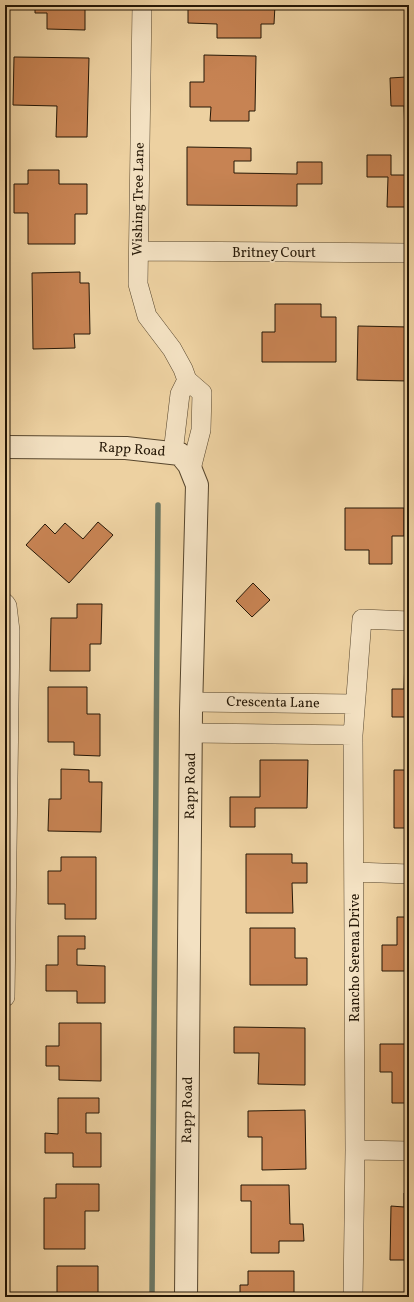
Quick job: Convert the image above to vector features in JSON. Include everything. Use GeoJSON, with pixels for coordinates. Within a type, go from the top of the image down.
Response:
{"type":"FeatureCollection","features":[{"type":"Feature","properties":{"kind":"street","name":"Wishing Tree Lane"},"geometry":{"type":"LineString","coordinates":[[142,5],[138,284],[147,316],[172,349],[187,380],[202,393],[201,430],[191,469]]}},
{"type":"Feature","properties":{"kind":"street","name":"Britney Court"},"geometry":{"type":"LineString","coordinates":[[139,252],[409,254]]}},
{"type":"Feature","properties":{"kind":"street"},"geometry":{"type":"LineString","coordinates":[[173,453],[180,394],[187,380]]}},
{"type":"Feature","properties":{"kind":"street","name":"Rapp Road"},"geometry":{"type":"LineString","coordinates":[[5,447],[126,448],[180,454],[191,469],[197,485],[191,732],[186,1297]]}},
{"type":"Feature","properties":{"kind":"street"},"geometry":{"type":"LineString","coordinates":[[5,603],[7,606],[10,631],[6,832],[5,997]]}},
{"type":"Feature","properties":{"kind":"street","name":"Rancho Serena Drive"},"geometry":{"type":"LineString","coordinates":[[353,1297],[355,1150],[354,704],[362,619],[409,620]]}},
{"type":"Feature","properties":{"kind":"street","name":"Crescenta Lane"},"geometry":{"type":"LineString","coordinates":[[192,702],[354,704]]}},
{"type":"Feature","properties":{"kind":"street"},"geometry":{"type":"LineString","coordinates":[[191,732],[353,735]]}},
{"type":"Feature","properties":{"kind":"street"},"geometry":{"type":"LineString","coordinates":[[355,872],[409,874]]}},
{"type":"Feature","properties":{"kind":"street"},"geometry":{"type":"LineString","coordinates":[[355,1150],[409,1151]]}},
{"type":"Feature","properties":{"kind":"building"},"geometry":{"type":"Polygon","coordinates":[[[35,5],[87,5],[87,7],[85,7],[85,30],[47,29],[47,13],[35,13],[35,5]]]}},
{"type":"Feature","properties":{"kind":"building"},"geometry":{"type":"Polygon","coordinates":[[[188,5],[275,5],[274,24],[261,24],[261,38],[217,38],[217,24],[188,23],[188,5]]]}},
{"type":"Feature","properties":{"kind":"building"},"geometry":{"type":"Polygon","coordinates":[[[405,53],[409,53],[409,133],[405,133],[404,106],[391,106],[390,78],[406,77],[405,53]]]}},
{"type":"Feature","properties":{"kind":"building"},"geometry":{"type":"Polygon","coordinates":[[[204,55],[256,56],[255,111],[249,111],[249,121],[210,121],[211,107],[190,107],[190,82],[204,82],[204,55]]]}},
{"type":"Feature","properties":{"kind":"building"},"geometry":{"type":"Polygon","coordinates":[[[14,57],[89,58],[87,137],[56,137],[57,106],[13,105],[14,57]]]}},
{"type":"Feature","properties":{"kind":"building"},"geometry":{"type":"Polygon","coordinates":[[[187,147],[251,148],[251,161],[234,161],[234,173],[297,174],[297,162],[322,162],[322,184],[297,184],[297,206],[187,205],[187,147]]]}},
{"type":"Feature","properties":{"kind":"building"},"geometry":{"type":"Polygon","coordinates":[[[367,155],[391,155],[391,175],[409,175],[409,207],[387,207],[388,177],[367,177],[367,155]]]}},
{"type":"Feature","properties":{"kind":"building"},"geometry":{"type":"Polygon","coordinates":[[[28,170],[59,170],[59,184],[87,184],[87,214],[75,214],[75,244],[28,244],[28,213],[14,213],[14,184],[28,184],[28,170]]]}},
{"type":"Feature","properties":{"kind":"building"},"geometry":{"type":"Polygon","coordinates":[[[80,272],[80,283],[89,283],[90,334],[74,334],[75,348],[33,349],[32,273],[80,272]]]}},
{"type":"Feature","properties":{"kind":"building"},"geometry":{"type":"Polygon","coordinates":[[[275,304],[321,304],[321,317],[336,317],[336,362],[262,362],[262,332],[275,332],[275,304]]]}},
{"type":"Feature","properties":{"kind":"building"},"geometry":{"type":"Polygon","coordinates":[[[358,326],[409,327],[409,381],[357,380],[358,326]]]}},
{"type":"Feature","properties":{"kind":"building"},"geometry":{"type":"Polygon","coordinates":[[[345,508],[404,508],[404,536],[392,536],[392,564],[369,564],[369,550],[345,550],[345,508]]]}},
{"type":"Feature","properties":{"kind":"building"},"geometry":{"type":"Polygon","coordinates":[[[98,522],[113,535],[69,583],[26,545],[45,524],[55,534],[65,523],[83,539],[98,522]]]}},
{"type":"Feature","properties":{"kind":"building"},"geometry":{"type":"Polygon","coordinates":[[[253,583],[270,600],[252,617],[236,601],[253,583]]]}},
{"type":"Feature","properties":{"kind":"building"},"geometry":{"type":"Polygon","coordinates":[[[77,604],[102,604],[101,644],[90,644],[90,671],[50,671],[51,618],[77,618],[77,604]]]}},
{"type":"Feature","properties":{"kind":"building"},"geometry":{"type":"Polygon","coordinates":[[[405,658],[409,658],[409,717],[392,717],[392,689],[404,689],[405,658]]]}},
{"type":"Feature","properties":{"kind":"building"},"geometry":{"type":"Polygon","coordinates":[[[48,687],[87,687],[87,714],[100,714],[100,756],[74,755],[74,742],[48,742],[48,687]]]}},
{"type":"Feature","properties":{"kind":"building"},"geometry":{"type":"Polygon","coordinates":[[[260,760],[308,760],[307,808],[255,808],[255,827],[230,827],[230,797],[260,797],[260,760]]]}},
{"type":"Feature","properties":{"kind":"building"},"geometry":{"type":"Polygon","coordinates":[[[61,769],[89,770],[89,782],[102,782],[101,832],[48,831],[49,799],[61,799],[61,769]]]}},
{"type":"Feature","properties":{"kind":"building"},"geometry":{"type":"Polygon","coordinates":[[[394,770],[409,770],[409,828],[394,828],[394,770]]]}},
{"type":"Feature","properties":{"kind":"building"},"geometry":{"type":"Polygon","coordinates":[[[246,854],[292,854],[292,863],[307,863],[307,883],[292,883],[293,913],[246,913],[246,854]]]}},
{"type":"Feature","properties":{"kind":"building"},"geometry":{"type":"Polygon","coordinates":[[[61,857],[96,857],[96,919],[65,919],[65,904],[48,904],[48,871],[61,871],[61,857]]]}},
{"type":"Feature","properties":{"kind":"building"},"geometry":{"type":"Polygon","coordinates":[[[397,917],[409,917],[409,971],[382,971],[382,945],[397,945],[397,917]]]}},
{"type":"Feature","properties":{"kind":"building"},"geometry":{"type":"Polygon","coordinates":[[[250,928],[295,928],[295,958],[307,958],[307,985],[250,985],[250,928]]]}},
{"type":"Feature","properties":{"kind":"building"},"geometry":{"type":"Polygon","coordinates":[[[58,936],[85,936],[85,949],[77,949],[77,965],[105,966],[105,1003],[77,1003],[77,991],[46,991],[46,965],[58,965],[58,936]]]}},
{"type":"Feature","properties":{"kind":"building"},"geometry":{"type":"Polygon","coordinates":[[[59,1023],[101,1023],[101,1081],[59,1080],[59,1066],[46,1066],[46,1046],[59,1046],[59,1023]]]}},
{"type":"Feature","properties":{"kind":"building"},"geometry":{"type":"Polygon","coordinates":[[[234,1027],[305,1028],[305,1085],[258,1084],[259,1053],[234,1053],[234,1027]]]}},
{"type":"Feature","properties":{"kind":"building"},"geometry":{"type":"Polygon","coordinates":[[[380,1044],[407,1044],[407,1059],[409,1059],[409,1103],[392,1103],[392,1072],[380,1072],[380,1044]]]}},
{"type":"Feature","properties":{"kind":"building"},"geometry":{"type":"Polygon","coordinates":[[[58,1098],[99,1098],[99,1113],[86,1113],[86,1133],[101,1133],[101,1167],[73,1167],[73,1153],[45,1153],[45,1133],[58,1134],[58,1098]]]}},
{"type":"Feature","properties":{"kind":"building"},"geometry":{"type":"Polygon","coordinates":[[[305,1110],[306,1169],[262,1170],[262,1137],[248,1137],[248,1111],[305,1110]]]}},
{"type":"Feature","properties":{"kind":"building"},"geometry":{"type":"Polygon","coordinates":[[[56,1184],[99,1184],[99,1211],[85,1211],[85,1249],[44,1249],[44,1198],[56,1198],[56,1184]]]}},
{"type":"Feature","properties":{"kind":"building"},"geometry":{"type":"Polygon","coordinates":[[[241,1185],[289,1185],[290,1224],[303,1224],[304,1241],[279,1241],[279,1253],[251,1253],[251,1201],[241,1201],[241,1185]]]}},
{"type":"Feature","properties":{"kind":"building"},"geometry":{"type":"Polygon","coordinates":[[[404,1193],[409,1193],[409,1260],[390,1260],[391,1206],[404,1207],[404,1193]]]}},
{"type":"Feature","properties":{"kind":"building"},"geometry":{"type":"Polygon","coordinates":[[[57,1266],[98,1266],[98,1297],[57,1297],[57,1266]]]}},
{"type":"Feature","properties":{"kind":"building"},"geometry":{"type":"Polygon","coordinates":[[[248,1271],[294,1271],[294,1297],[240,1297],[240,1285],[248,1285],[248,1271]]]}},
{"type":"Feature","properties":{"kind":"waterway"},"geometry":{"type":"LineString","coordinates":[[152,1297],[158,505]]}}]}
